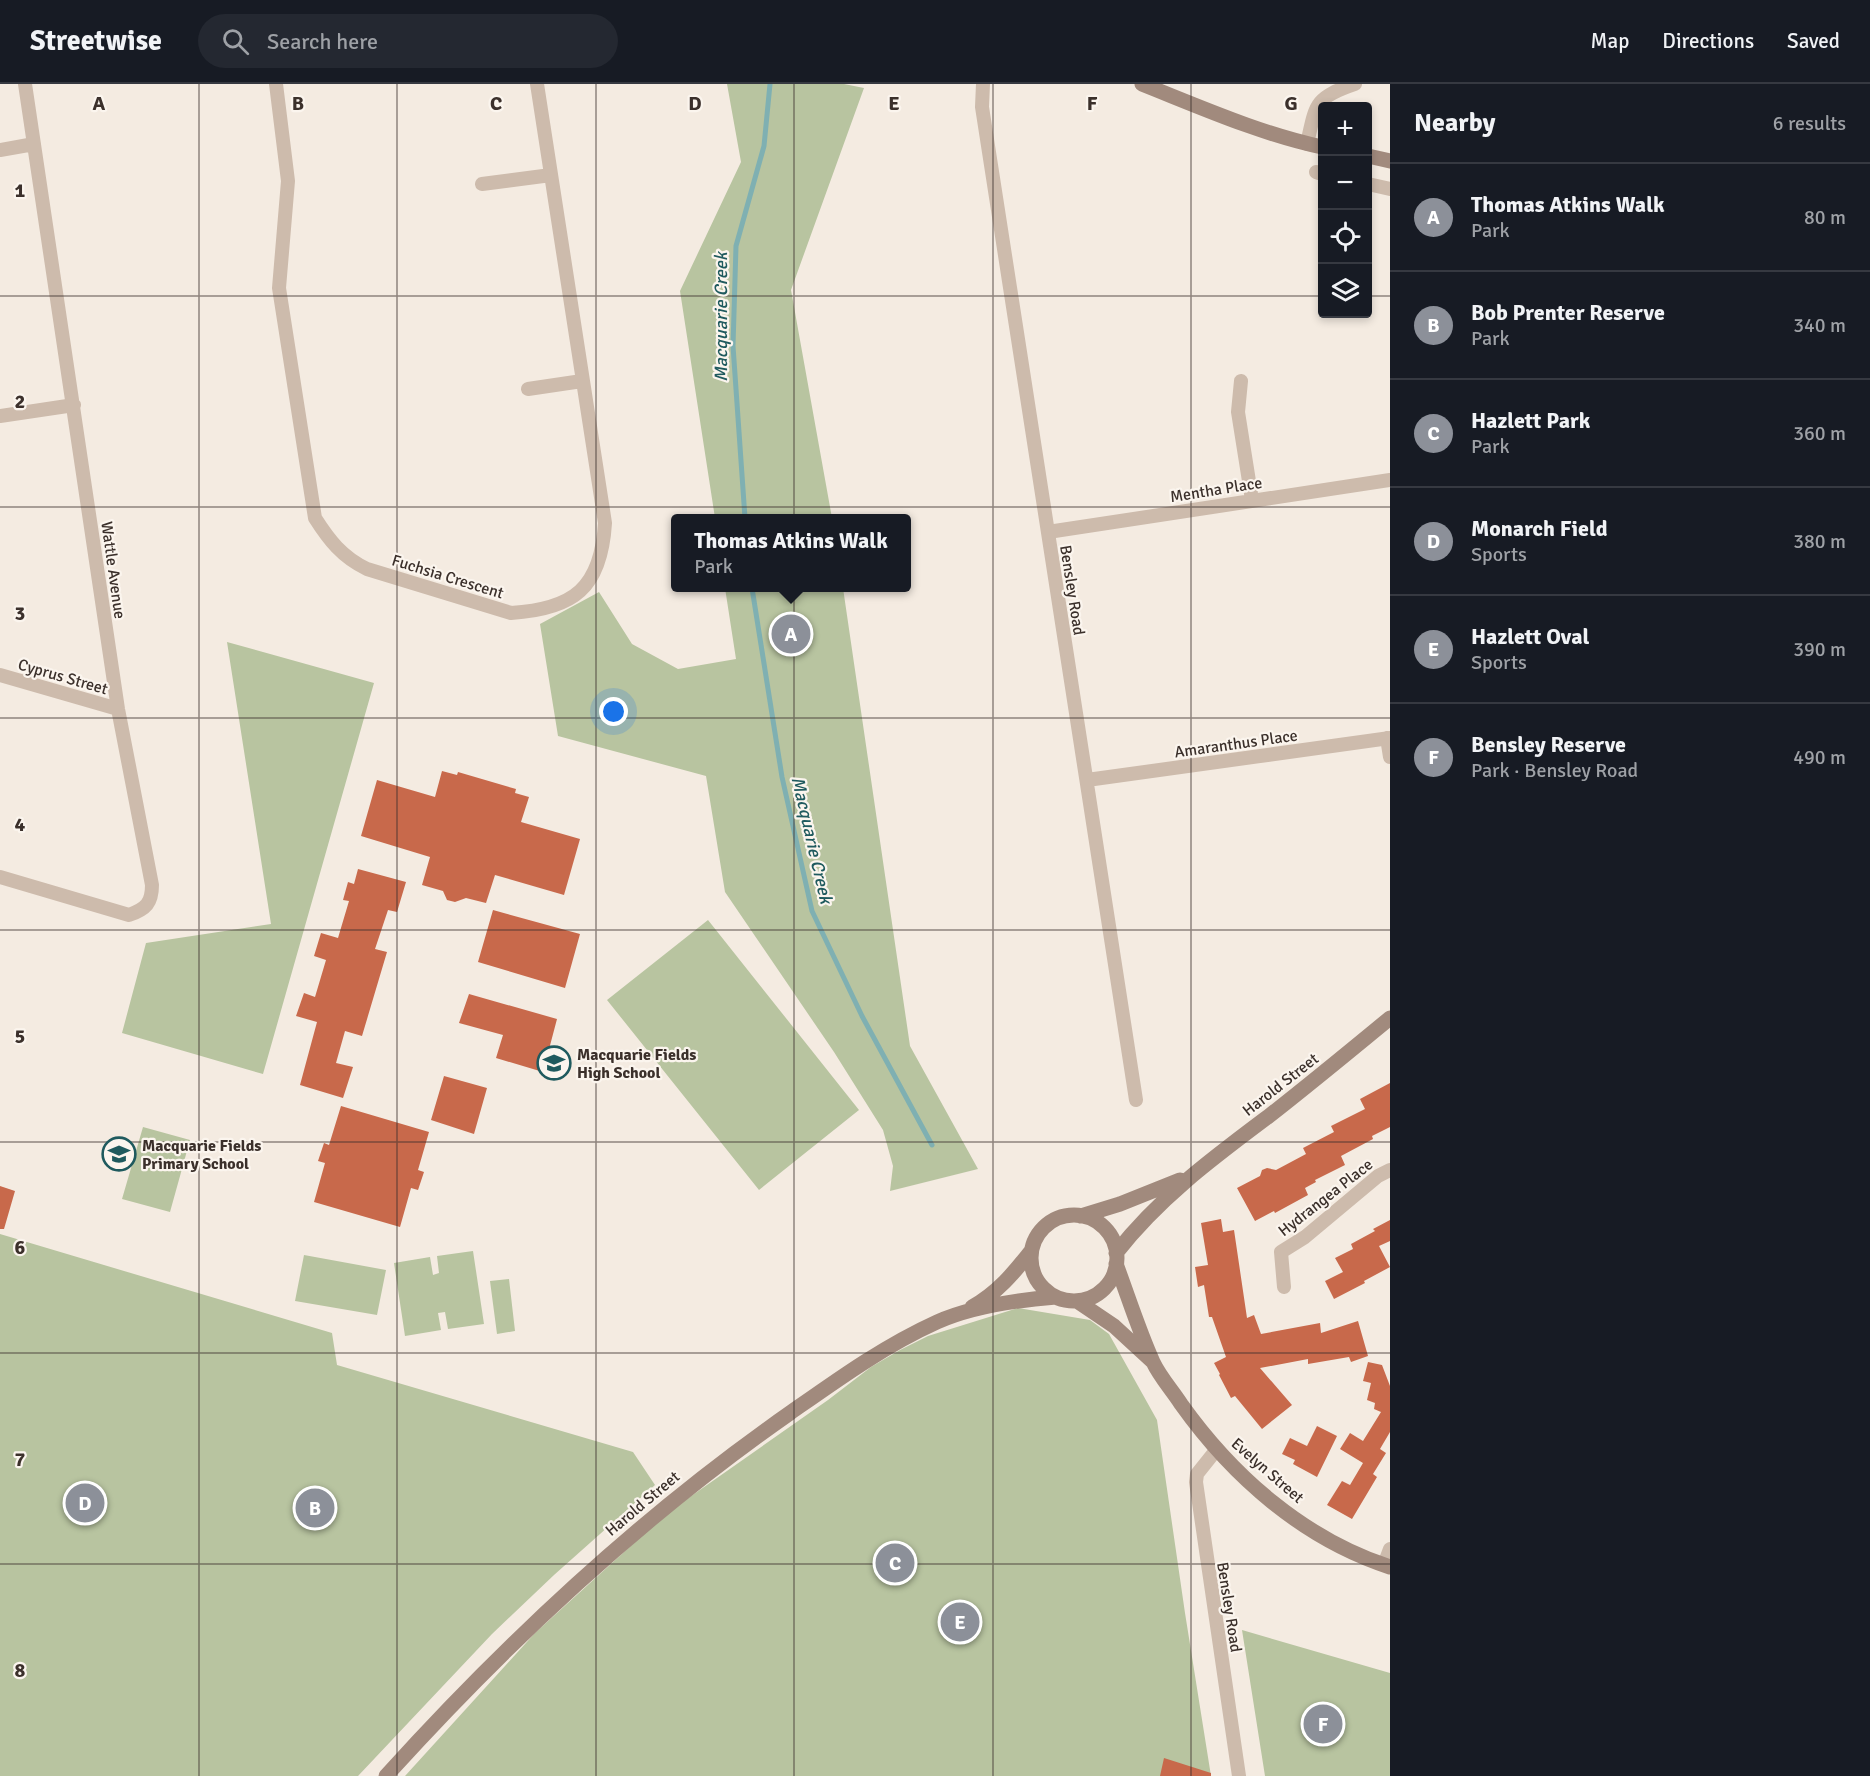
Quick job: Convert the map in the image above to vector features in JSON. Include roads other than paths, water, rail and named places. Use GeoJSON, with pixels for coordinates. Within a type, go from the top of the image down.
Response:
{"type":"FeatureCollection","features":[{"type":"Feature","properties":{"kind":"main road"},"geometry":{"type":"LineString","coordinates":[[1142,84],[1207,110],[1318,146]]}},
{"type":"Feature","properties":{"kind":"main road"},"geometry":{"type":"LineString","coordinates":[[1372,157],[1390,161]]}},
{"type":"Feature","properties":{"kind":"main road","name":"Harold Street"},"geometry":{"type":"LineString","coordinates":[[1116,1259],[1153,1209],[1190,1176],[1344,1057],[1390,1018]]}},
{"type":"Feature","properties":{"kind":"main road","name":"Harold Street"},"geometry":{"type":"LineString","coordinates":[[1081,1216],[1120,1204],[1190,1176]]}},
{"type":"Feature","properties":{"kind":"main road"},"geometry":{"type":"LineString","coordinates":[[1070,1215],[1081,1216],[1101,1225],[1108,1233],[1116,1259],[1114,1274],[1103,1289],[1095,1295],[1077,1301],[1056,1297],[1039,1284],[1031,1263],[1031,1251],[1041,1230],[1050,1223],[1070,1215]]}},
{"type":"Feature","properties":{"kind":"main road","name":"Harold Street"},"geometry":{"type":"LineString","coordinates":[[962,1313],[992,1294],[1031,1251]]}},
{"type":"Feature","properties":{"kind":"main road","name":"Evelyn Street"},"geometry":{"type":"LineString","coordinates":[[1116,1259],[1154,1363]]}},
{"type":"Feature","properties":{"kind":"main road","name":"Harold Street"},"geometry":{"type":"LineString","coordinates":[[386,1776],[502,1653],[625,1540],[754,1438],[834,1382],[903,1339],[938,1322],[962,1313],[1015,1302],[1056,1297]]}},
{"type":"Feature","properties":{"kind":"main road","name":"Evelyn Street"},"geometry":{"type":"LineString","coordinates":[[1077,1301],[1114,1326],[1154,1363],[1191,1418],[1216,1449],[1256,1489],[1303,1524],[1343,1547],[1387,1566]]}},
{"type":"Feature","properties":{"kind":"street","name":"Wattle Avenue"},"geometry":{"type":"LineString","coordinates":[[0,877],[129,915],[147,906],[152,898],[152,885],[118,709],[25,84]]}},
{"type":"Feature","properties":{"kind":"street","name":"Fuchsia Crescent"},"geometry":{"type":"LineString","coordinates":[[276,84],[288,181],[279,288],[315,518],[330,542],[351,561],[367,569],[511,613],[556,606],[579,594],[597,564],[603,547],[605,523],[537,84]]}},
{"type":"Feature","properties":{"kind":"street","name":"Bensley Road"},"geometry":{"type":"LineString","coordinates":[[983,84],[981,107],[1136,1100]]}},
{"type":"Feature","properties":{"kind":"street"},"geometry":{"type":"LineString","coordinates":[[1307,144],[1316,107],[1320,101],[1333,92],[1355,84]]}},
{"type":"Feature","properties":{"kind":"street"},"geometry":{"type":"LineString","coordinates":[[0,150],[34,144]]}},
{"type":"Feature","properties":{"kind":"street"},"geometry":{"type":"LineString","coordinates":[[482,184],[551,175]]}},
{"type":"Feature","properties":{"kind":"street"},"geometry":{"type":"LineString","coordinates":[[1372,185],[1390,189]]}},
{"type":"Feature","properties":{"kind":"street"},"geometry":{"type":"LineString","coordinates":[[528,389],[582,381]]}},
{"type":"Feature","properties":{"kind":"street"},"geometry":{"type":"LineString","coordinates":[[1241,381],[1238,412],[1252,500]]}},
{"type":"Feature","properties":{"kind":"street"},"geometry":{"type":"LineString","coordinates":[[0,416],[74,405]]}},
{"type":"Feature","properties":{"kind":"street","name":"Mentha Place"},"geometry":{"type":"LineString","coordinates":[[1048,532],[1390,480]]}},
{"type":"Feature","properties":{"kind":"street","name":"Cyprus Street"},"geometry":{"type":"LineString","coordinates":[[0,675],[118,709]]}},
{"type":"Feature","properties":{"kind":"street"},"geometry":{"type":"LineString","coordinates":[[1389,738],[1390,757]]}},
{"type":"Feature","properties":{"kind":"street","name":"Amaranthus Place"},"geometry":{"type":"LineString","coordinates":[[1087,780],[1389,738]]}},
{"type":"Feature","properties":{"kind":"street","name":"Hydrangea Place"},"geometry":{"type":"LineString","coordinates":[[1284,1287],[1281,1252],[1305,1237],[1377,1176],[1390,1170]]}},
{"type":"Feature","properties":{"kind":"street","name":"Bensley Road"},"geometry":{"type":"LineString","coordinates":[[1216,1449],[1197,1474],[1196,1482],[1239,1776]]}},
{"type":"Feature","properties":{"kind":"street"},"geometry":{"type":"LineString","coordinates":[[1387,1566],[1390,1549]]}},
{"type":"Feature","properties":{"kind":"waterway","name":"Macquarie Creek"},"geometry":{"type":"LineString","coordinates":[[745,514],[733,346],[736,246],[764,146],[770,84]]}},
{"type":"Feature","properties":{"kind":"waterway","name":"Macquarie Creek"},"geometry":{"type":"LineString","coordinates":[[753,592],[782,777],[812,911],[862,1016],[932,1145]]}},
{"type":"Feature","properties":{"kind":"place","name":"Thomas Atkins Walk"},"geometry":{"type":"Point","coordinates":[791,634]}},
{"type":"Feature","properties":{"kind":"place","name":"Macquarie Fields High School"},"geometry":{"type":"Point","coordinates":[554,1063]}},
{"type":"Feature","properties":{"kind":"place","name":"Macquarie Fields Primary School"},"geometry":{"type":"Point","coordinates":[119,1154]}},
{"type":"Feature","properties":{"kind":"place","name":"Monarch Field"},"geometry":{"type":"Point","coordinates":[85,1503]}},
{"type":"Feature","properties":{"kind":"place","name":"Bob Prenter Reserve"},"geometry":{"type":"Point","coordinates":[315,1508]}},
{"type":"Feature","properties":{"kind":"place","name":"Hazlett Park"},"geometry":{"type":"Point","coordinates":[895,1563]}},
{"type":"Feature","properties":{"kind":"place","name":"Hazlett Oval"},"geometry":{"type":"Point","coordinates":[960,1622]}},
{"type":"Feature","properties":{"kind":"place","name":"Bensley Reserve"},"geometry":{"type":"Point","coordinates":[1323,1724]}}]}
